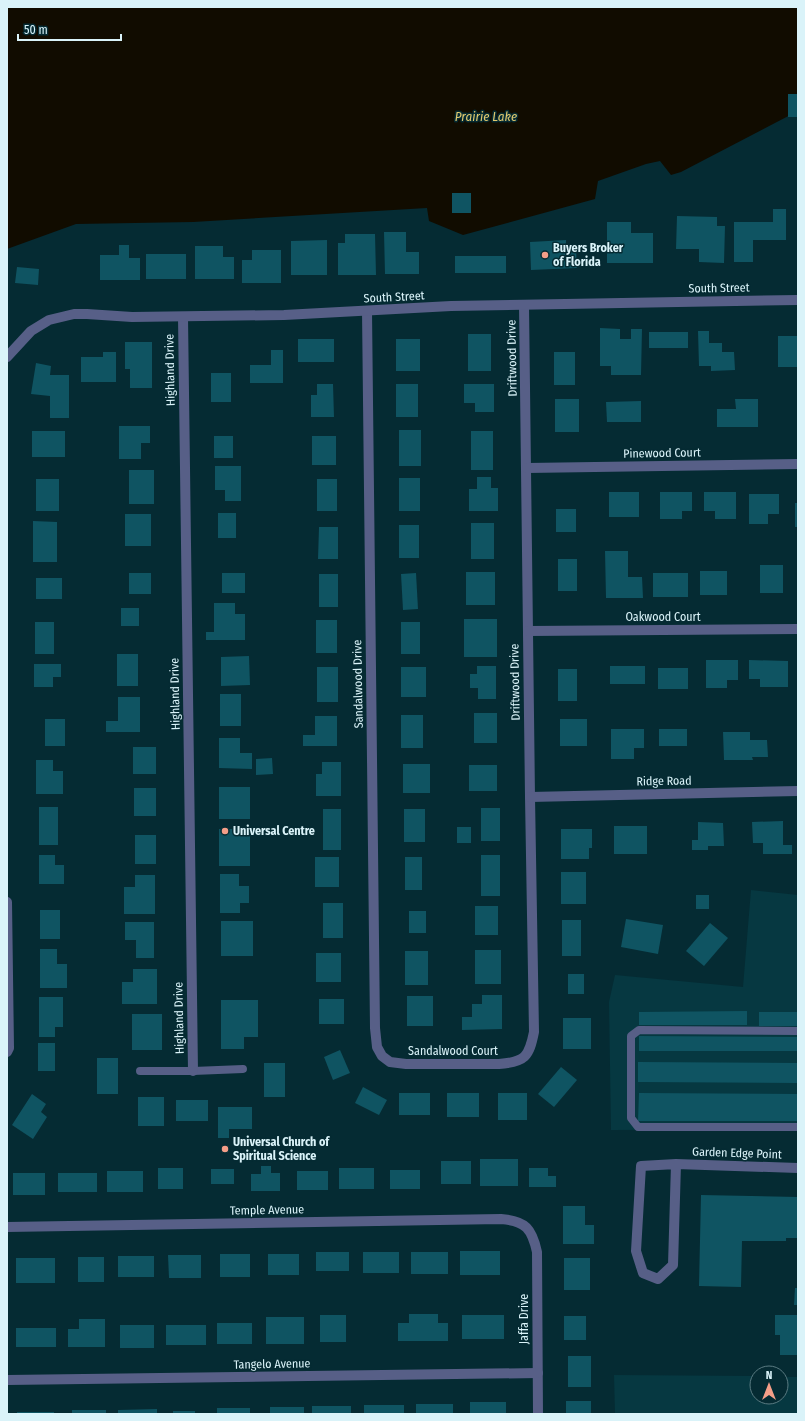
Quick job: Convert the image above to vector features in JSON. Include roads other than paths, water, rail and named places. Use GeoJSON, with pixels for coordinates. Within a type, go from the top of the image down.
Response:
{"type":"FeatureCollection","features":[{"type":"Feature","properties":{"kind":"street","name":"South Street"},"geometry":{"type":"LineString","coordinates":[[7,357],[31,331],[49,320],[74,314],[132,317],[183,317],[284,315],[451,306],[798,300]]}},
{"type":"Feature","properties":{"kind":"street","name":"Driftwood Drive"},"geometry":{"type":"LineString","coordinates":[[524,305],[534,1032],[531,1047],[524,1057]]}},
{"type":"Feature","properties":{"kind":"street","name":"Sandalwood Drive"},"geometry":{"type":"LineString","coordinates":[[367,311],[375,1028],[378,1047],[382,1056]]}},
{"type":"Feature","properties":{"kind":"street","name":"Highland Drive"},"geometry":{"type":"LineString","coordinates":[[183,317],[193,1071]]}},
{"type":"Feature","properties":{"kind":"street","name":"Pinewood Court"},"geometry":{"type":"LineString","coordinates":[[527,468],[798,464]]}},
{"type":"Feature","properties":{"kind":"street","name":"Oakwood Court"},"geometry":{"type":"LineString","coordinates":[[528,631],[798,629]]}},
{"type":"Feature","properties":{"kind":"street","name":"Ridge Road"},"geometry":{"type":"LineString","coordinates":[[530,797],[798,791]]}},
{"type":"Feature","properties":{"kind":"street"},"geometry":{"type":"LineString","coordinates":[[7,902],[9,1048],[7,1052]]}},
{"type":"Feature","properties":{"kind":"street","name":"Sandalwood Court"},"geometry":{"type":"LineString","coordinates":[[382,1056],[390,1062],[406,1064],[499,1064],[512,1063],[524,1057]]}},
{"type":"Feature","properties":{"kind":"street","name":"Garden Edge Point"},"geometry":{"type":"LineString","coordinates":[[676,1164],[673,1265],[658,1279],[643,1273],[636,1251],[641,1166],[676,1164],[798,1168]]}},
{"type":"Feature","properties":{"kind":"street","name":"Temple Avenue"},"geometry":{"type":"LineString","coordinates":[[7,1227],[501,1219],[514,1220],[526,1227]]}},
{"type":"Feature","properties":{"kind":"street","name":"Jaffa Drive"},"geometry":{"type":"LineString","coordinates":[[526,1227],[534,1239],[537,1252],[538,1414]]}},
{"type":"Feature","properties":{"kind":"street","name":"Tangelo Avenue"},"geometry":{"type":"LineString","coordinates":[[7,1380],[538,1373]]}},
{"type":"Feature","properties":{"kind":"lane"},"geometry":{"type":"LineString","coordinates":[[798,1031],[639,1030],[631,1036],[631,1118],[638,1127],[798,1127]]}},
{"type":"Feature","properties":{"kind":"lane"},"geometry":{"type":"LineString","coordinates":[[140,1071],[243,1069]]}},
{"type":"Feature","properties":{"kind":"water","name":"Prairie Lake"},"geometry":{"type":"Polygon","coordinates":[[[7,7],[798,7],[798,111],[681,172],[671,175],[660,161],[646,164],[598,181],[595,199],[463,235],[429,221],[427,208],[193,222],[76,224],[7,249],[7,7]]]}},
{"type":"Feature","properties":{"kind":"place","name":"Buyers Broker of Florida"},"geometry":{"type":"Point","coordinates":[545,255]}},
{"type":"Feature","properties":{"kind":"place","name":"Universal Centre"},"geometry":{"type":"Point","coordinates":[225,831]}},
{"type":"Feature","properties":{"kind":"place","name":"Universal Church of Spiritual Science"},"geometry":{"type":"Point","coordinates":[225,1149]}}]}
